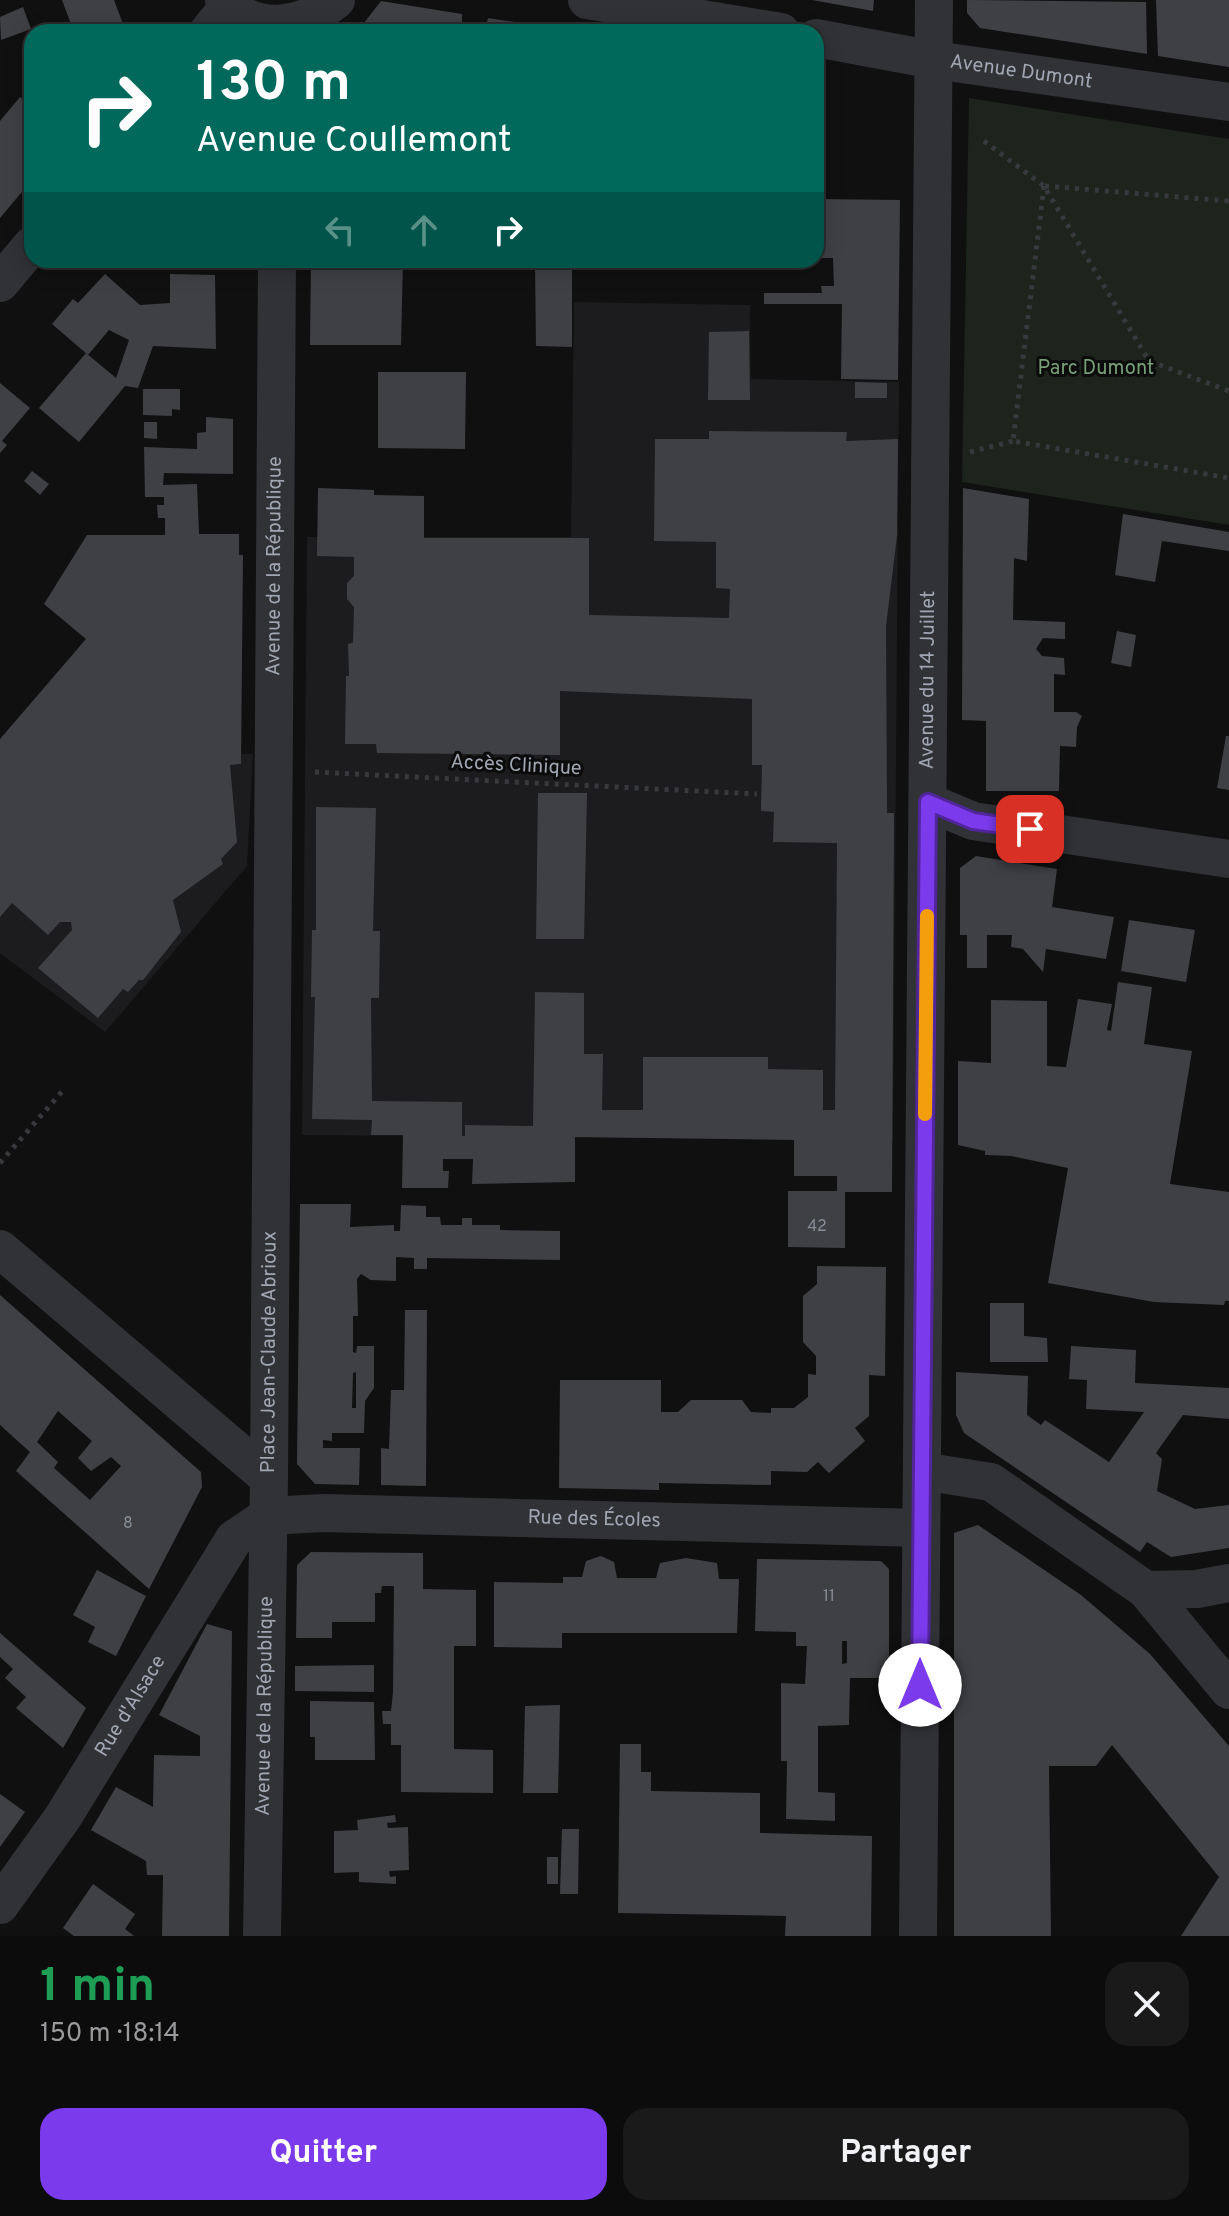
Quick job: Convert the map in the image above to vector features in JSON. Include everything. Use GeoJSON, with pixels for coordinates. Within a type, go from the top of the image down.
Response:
{"type":"FeatureCollection","features":[{"type":"Feature","properties":{"kind":"street"},"geometry":{"type":"LineString","coordinates":[[290,24],[320,14],[336,0]]}},
{"type":"Feature","properties":{"kind":"street"},"geometry":{"type":"LineString","coordinates":[[587,0],[732,24]]}},
{"type":"Feature","properties":{"kind":"street","name":"Avenue du 14 Juillet"},"geometry":{"type":"LineString","coordinates":[[918,1936],[934,0]]}},
{"type":"Feature","properties":{"kind":"street"},"geometry":{"type":"LineString","coordinates":[[220,13],[266,24]]}},
{"type":"Feature","properties":{"kind":"street","name":"Avenue Dumont"},"geometry":{"type":"LineString","coordinates":[[824,39],[934,60],[1229,102]]}},
{"type":"Feature","properties":{"kind":"street"},"geometry":{"type":"LineString","coordinates":[[0,283],[24,254]]}},
{"type":"Feature","properties":{"kind":"street","name":"Avenue de la République"},"geometry":{"type":"LineString","coordinates":[[274,874],[277,268]]}},
{"type":"Feature","properties":{"kind":"street"},"geometry":{"type":"LineString","coordinates":[[928,802],[973,821],[1229,859]]}},
{"type":"Feature","properties":{"kind":"street","name":"Place Jean-Claude Abrioux"},"geometry":{"type":"LineString","coordinates":[[269,1478],[274,874]]}},
{"type":"Feature","properties":{"kind":"street","name":"Place Jean-Claude Abrioux"},"geometry":{"type":"LineString","coordinates":[[0,1249],[269,1478]]}},
{"type":"Feature","properties":{"kind":"street"},"geometry":{"type":"LineString","coordinates":[[922,1471],[991,1482],[1146,1590],[1229,1690]]}},
{"type":"Feature","properties":{"kind":"street","name":"Avenue de la République"},"geometry":{"type":"LineString","coordinates":[[262,1936],[269,1478]]}},
{"type":"Feature","properties":{"kind":"street","name":"Rue des Écoles"},"geometry":{"type":"LineString","coordinates":[[268,1516],[618,1518],[921,1528]]}},
{"type":"Feature","properties":{"kind":"street","name":"Rue d'Alsace"},"geometry":{"type":"LineString","coordinates":[[0,1905],[63,1817],[234,1539],[268,1516]]}},
{"type":"Feature","properties":{"kind":"street"},"geometry":{"type":"LineString","coordinates":[[1146,1590],[1197,1589],[1229,1583]]}},
{"type":"Feature","properties":{"kind":"path"},"geometry":{"type":"LineString","coordinates":[[984,141],[1044,186],[1149,361],[1229,391]]}},
{"type":"Feature","properties":{"kind":"path"},"geometry":{"type":"LineString","coordinates":[[1044,186],[1229,201]]}},
{"type":"Feature","properties":{"kind":"path"},"geometry":{"type":"LineString","coordinates":[[1044,186],[1013,441],[1229,478]]}},
{"type":"Feature","properties":{"kind":"path","name":"Accès Clinique"},"geometry":{"type":"LineString","coordinates":[[274,770],[757,794]]}},
{"type":"Feature","properties":{"kind":"path"},"geometry":{"type":"LineString","coordinates":[[0,1163],[65,1088]]}},
{"type":"Feature","properties":{"kind":"shaded area"},"geometry":{"type":"Polygon","coordinates":[[[574,302],[750,305],[751,379],[899,382],[893,1140],[302,1135],[307,537],[571,537],[574,302]]]}},
{"type":"Feature","properties":{"kind":"shaded area"},"geometry":{"type":"Polygon","coordinates":[[[253,754],[247,866],[105,1032],[0,953],[0,885],[109,755],[253,754]]]}},
{"type":"Feature","properties":{"kind":"green space","name":"Parc Dumont"},"geometry":{"type":"Polygon","coordinates":[[[969,98],[1229,139],[1229,525],[962,482],[969,98]]]}},
{"type":"Feature","properties":{"kind":"building"},"geometry":{"type":"Polygon","coordinates":[[[62,0],[114,0],[123,24],[71,24],[62,0]]]}},
{"type":"Feature","properties":{"kind":"building"},"geometry":{"type":"Polygon","coordinates":[[[812,0],[874,0],[873,11],[812,0]]]}},
{"type":"Feature","properties":{"kind":"building"},"geometry":{"type":"Polygon","coordinates":[[[967,0],[1146,2],[1147,54],[980,28],[967,13],[967,0]]]}},
{"type":"Feature","properties":{"kind":"building"},"geometry":{"type":"Polygon","coordinates":[[[1156,0],[1229,0],[1229,67],[1158,56],[1156,0]]]}},
{"type":"Feature","properties":{"kind":"building"},"geometry":{"type":"Polygon","coordinates":[[[381,1],[462,14],[462,24],[363,24],[381,1]]]}},
{"type":"Feature","properties":{"kind":"building"},"geometry":{"type":"Polygon","coordinates":[[[23,7],[29,24],[24,24],[24,32],[1,40],[0,17],[23,7]]]}},
{"type":"Feature","properties":{"kind":"building"},"geometry":{"type":"Polygon","coordinates":[[[488,18],[526,24],[487,24],[488,18]]]}},
{"type":"Feature","properties":{"kind":"building"},"geometry":{"type":"Polygon","coordinates":[[[20,97],[24,100],[24,190],[0,218],[0,121],[20,97]]]}},
{"type":"Feature","properties":{"kind":"building"},"geometry":{"type":"Polygon","coordinates":[[[824,199],[900,200],[898,380],[841,379],[842,304],[764,304],[764,293],[822,293],[821,286],[834,286],[833,258],[824,258],[824,199]]]}},
{"type":"Feature","properties":{"kind":"building"},"geometry":{"type":"Polygon","coordinates":[[[311,268],[403,268],[401,345],[310,345],[311,268]]]}},
{"type":"Feature","properties":{"kind":"building"},"geometry":{"type":"Polygon","coordinates":[[[535,268],[572,268],[572,347],[536,346],[535,268]]]}},
{"type":"Feature","properties":{"kind":"building"},"geometry":{"type":"Polygon","coordinates":[[[105,274],[140,305],[170,303],[170,274],[215,275],[216,349],[153,346],[138,388],[125,386],[79,442],[39,408],[86,353],[52,324],[73,299],[78,303],[105,274]],[[109,330],[88,355],[116,378],[129,340],[109,330]]]}},
{"type":"Feature","properties":{"kind":"building"},"geometry":{"type":"Polygon","coordinates":[[[749,331],[750,400],[708,400],[709,332],[749,331]]]}},
{"type":"Feature","properties":{"kind":"building"},"geometry":{"type":"Polygon","coordinates":[[[378,372],[466,372],[465,449],[378,448],[378,372]]]}},
{"type":"Feature","properties":{"kind":"building"},"geometry":{"type":"Polygon","coordinates":[[[855,382],[887,383],[887,398],[855,398],[855,382]]]}},
{"type":"Feature","properties":{"kind":"building"},"geometry":{"type":"Polygon","coordinates":[[[0,383],[30,408],[2,441],[7,445],[0,453],[0,383]]]}},
{"type":"Feature","properties":{"kind":"building"},"geometry":{"type":"Polygon","coordinates":[[[143,389],[180,389],[180,410],[172,409],[172,416],[143,415],[143,389]]]}},
{"type":"Feature","properties":{"kind":"building"},"geometry":{"type":"Polygon","coordinates":[[[206,417],[233,419],[233,474],[164,473],[163,485],[197,484],[199,534],[239,534],[239,555],[243,555],[241,764],[230,765],[237,842],[221,859],[223,864],[173,900],[181,932],[143,980],[139,980],[128,992],[123,989],[98,1018],[38,968],[72,930],[71,922],[60,922],[48,935],[12,903],[0,917],[0,739],[86,639],[44,604],[87,535],[165,535],[165,518],[158,518],[157,505],[164,505],[164,497],[145,497],[144,447],[197,449],[197,433],[206,432],[206,417]]]}},
{"type":"Feature","properties":{"kind":"building"},"geometry":{"type":"Polygon","coordinates":[[[144,422],[157,422],[157,439],[144,438],[144,422]]]}},
{"type":"Feature","properties":{"kind":"building"},"geometry":{"type":"Polygon","coordinates":[[[709,431],[847,432],[846,441],[898,439],[897,536],[886,626],[887,813],[894,813],[892,1192],[845,1192],[845,1248],[788,1247],[788,1191],[837,1191],[837,1176],[794,1176],[794,1140],[575,1137],[575,1182],[472,1184],[473,1159],[443,1159],[443,1171],[449,1171],[448,1188],[402,1188],[403,1135],[371,1135],[372,1120],[312,1119],[315,997],[311,997],[312,930],[316,930],[316,807],[376,808],[373,931],[380,931],[379,998],[371,998],[372,1101],[462,1102],[462,1136],[465,1136],[465,1125],[533,1126],[535,992],[584,993],[584,1054],[603,1054],[602,1110],[643,1110],[643,1057],[768,1057],[768,1069],[823,1070],[823,1110],[835,1110],[837,843],[773,842],[774,812],[761,811],[762,765],[752,765],[752,699],[560,691],[560,755],[377,753],[376,744],[345,744],[348,644],[353,643],[354,607],[347,599],[347,583],[354,576],[354,557],[317,556],[318,488],[374,490],[374,495],[424,496],[424,538],[589,538],[589,615],[729,618],[730,589],[716,588],[716,542],[654,541],[655,439],[709,439],[709,431]]]}},
{"type":"Feature","properties":{"kind":"building"},"geometry":{"type":"Polygon","coordinates":[[[32,471],[49,484],[40,495],[24,481],[32,471]]]}},
{"type":"Feature","properties":{"kind":"building"},"geometry":{"type":"Polygon","coordinates":[[[963,488],[1029,499],[1027,561],[1014,558],[1013,620],[1065,622],[1065,639],[1043,638],[1036,649],[1042,656],[1064,658],[1065,675],[1054,674],[1054,712],[1076,712],[1082,716],[1077,727],[1076,747],[1060,746],[1059,791],[986,791],[986,721],[962,720],[963,488]]]}},
{"type":"Feature","properties":{"kind":"building"},"geometry":{"type":"Polygon","coordinates":[[[1123,514],[1229,532],[1229,551],[1162,541],[1155,582],[1115,575],[1123,514]]]}},
{"type":"Feature","properties":{"kind":"building"},"geometry":{"type":"Polygon","coordinates":[[[1117,631],[1136,635],[1131,667],[1111,663],[1117,631]]]}},
{"type":"Feature","properties":{"kind":"building"},"geometry":{"type":"Polygon","coordinates":[[[1226,736],[1229,736],[1229,790],[1217,788],[1226,736]]]}},
{"type":"Feature","properties":{"kind":"building"},"geometry":{"type":"Polygon","coordinates":[[[538,793],[587,793],[584,939],[536,939],[538,793]]]}},
{"type":"Feature","properties":{"kind":"building"},"geometry":{"type":"Polygon","coordinates":[[[976,856],[1057,869],[1052,907],[1114,917],[1106,959],[1046,949],[1043,972],[1023,949],[1011,947],[1012,935],[987,935],[987,968],[967,968],[967,935],[960,935],[960,868],[976,856]]]}},
{"type":"Feature","properties":{"kind":"building"},"geometry":{"type":"Polygon","coordinates":[[[1129,920],[1195,930],[1186,982],[1121,971],[1129,920]]]}},
{"type":"Feature","properties":{"kind":"building"},"geometry":{"type":"Polygon","coordinates":[[[1118,982],[1152,987],[1144,1044],[1192,1051],[1170,1184],[1229,1192],[1229,1301],[1225,1301],[1224,1305],[1154,1302],[1048,1283],[1068,1168],[1011,1156],[985,1155],[985,1151],[958,1145],[958,1061],[991,1063],[991,1000],[1047,1001],[1047,1066],[1066,1067],[1078,999],[1112,1004],[1107,1030],[1111,1031],[1118,982]]]}},
{"type":"Feature","properties":{"kind":"building"},"geometry":{"type":"Polygon","coordinates":[[[300,1204],[351,1204],[350,1227],[394,1225],[394,1231],[400,1231],[401,1205],[426,1206],[426,1217],[440,1217],[441,1225],[462,1225],[462,1218],[472,1218],[472,1225],[500,1225],[500,1230],[560,1231],[560,1260],[427,1258],[427,1269],[414,1269],[414,1258],[396,1257],[396,1281],[371,1280],[361,1274],[357,1279],[358,1316],[353,1316],[353,1352],[356,1353],[357,1346],[374,1346],[374,1388],[365,1401],[364,1433],[332,1433],[332,1441],[323,1440],[323,1448],[360,1448],[359,1485],[315,1484],[297,1464],[300,1204]],[[356,1372],[353,1373],[352,1408],[356,1408],[356,1372]]]}},
{"type":"Feature","properties":{"kind":"building"},"geometry":{"type":"Polygon","coordinates":[[[817,1266],[886,1267],[885,1376],[869,1375],[869,1416],[855,1428],[865,1441],[829,1473],[818,1462],[807,1472],[771,1471],[771,1485],[659,1483],[659,1490],[559,1488],[560,1380],[661,1380],[661,1412],[678,1412],[691,1400],[742,1400],[751,1412],[771,1413],[771,1408],[794,1408],[808,1397],[808,1374],[816,1375],[816,1356],[803,1342],[803,1296],[817,1284],[817,1266]]]}},
{"type":"Feature","properties":{"kind":"building"},"geometry":{"type":"Polygon","coordinates":[[[0,1295],[201,1472],[202,1487],[149,1589],[16,1471],[30,1452],[0,1425],[0,1295]],[[58,1411],[37,1442],[58,1462],[54,1468],[90,1500],[121,1466],[111,1457],[91,1471],[78,1458],[92,1441],[58,1411]]]}},
{"type":"Feature","properties":{"kind":"building"},"geometry":{"type":"Polygon","coordinates":[[[990,1303],[1024,1303],[1024,1336],[1047,1338],[1048,1362],[990,1362],[990,1303]]]}},
{"type":"Feature","properties":{"kind":"building"},"geometry":{"type":"Polygon","coordinates":[[[405,1310],[427,1310],[426,1486],[381,1485],[381,1448],[389,1449],[391,1390],[404,1390],[405,1310]]]}},
{"type":"Feature","properties":{"kind":"building"},"geometry":{"type":"Polygon","coordinates":[[[1071,1346],[1136,1350],[1135,1383],[1229,1388],[1229,1419],[1183,1415],[1156,1453],[1162,1459],[1157,1491],[1195,1509],[1229,1505],[1229,1548],[1171,1557],[1147,1542],[1140,1552],[964,1433],[956,1415],[956,1372],[1028,1376],[1027,1415],[1041,1425],[1045,1420],[1109,1462],[1144,1412],[1086,1409],[1087,1380],[1069,1379],[1071,1346]]]}},
{"type":"Feature","properties":{"kind":"building"},"geometry":{"type":"Polygon","coordinates":[[[978,1525],[1081,1595],[1150,1654],[1229,1746],[1229,1936],[1181,1936],[1219,1877],[1112,1745],[1096,1766],[1049,1766],[1051,1936],[954,1936],[954,1533],[978,1525]]]}},
{"type":"Feature","properties":{"kind":"building"},"geometry":{"type":"Polygon","coordinates":[[[311,1552],[423,1553],[423,1589],[476,1590],[476,1646],[454,1646],[454,1749],[493,1750],[493,1793],[401,1792],[401,1745],[391,1745],[391,1724],[383,1724],[382,1711],[391,1711],[393,1692],[394,1586],[382,1586],[381,1593],[375,1593],[375,1622],[332,1622],[332,1638],[296,1638],[297,1565],[311,1552]]]}},
{"type":"Feature","properties":{"kind":"building"},"geometry":{"type":"Polygon","coordinates":[[[601,1556],[614,1562],[617,1578],[656,1578],[660,1563],[686,1558],[717,1563],[719,1579],[739,1579],[737,1633],[562,1633],[562,1648],[494,1647],[494,1582],[563,1583],[563,1577],[582,1577],[586,1561],[601,1556]]]}},
{"type":"Feature","properties":{"kind":"building"},"geometry":{"type":"Polygon","coordinates":[[[757,1559],[881,1561],[889,1569],[889,1678],[850,1678],[849,1725],[818,1726],[818,1792],[835,1793],[835,1821],[786,1819],[787,1761],[781,1761],[781,1683],[805,1684],[807,1646],[796,1646],[796,1632],[755,1631],[757,1559]],[[842,1641],[842,1664],[847,1663],[847,1641],[842,1641]]]}},
{"type":"Feature","properties":{"kind":"building"},"geometry":{"type":"Polygon","coordinates":[[[97,1570],[146,1596],[116,1656],[88,1642],[95,1627],[73,1615],[97,1570]]]}},
{"type":"Feature","properties":{"kind":"building"},"geometry":{"type":"Polygon","coordinates":[[[207,1624],[232,1631],[229,1936],[162,1936],[163,1875],[147,1875],[146,1861],[91,1830],[116,1787],[153,1807],[154,1755],[200,1756],[200,1736],[159,1715],[207,1624]]]}},
{"type":"Feature","properties":{"kind":"building"},"geometry":{"type":"Polygon","coordinates":[[[0,1633],[86,1708],[63,1748],[16,1708],[26,1697],[5,1678],[13,1669],[0,1657],[0,1633]]]}},
{"type":"Feature","properties":{"kind":"building"},"geometry":{"type":"Polygon","coordinates":[[[374,1665],[374,1692],[295,1691],[295,1666],[374,1665]]]}},
{"type":"Feature","properties":{"kind":"building"},"geometry":{"type":"Polygon","coordinates":[[[310,1701],[374,1702],[375,1760],[315,1760],[315,1737],[310,1737],[310,1701]]]}},
{"type":"Feature","properties":{"kind":"building"},"geometry":{"type":"Polygon","coordinates":[[[560,1705],[558,1793],[523,1793],[525,1706],[560,1705]]]}},
{"type":"Feature","properties":{"kind":"building"},"geometry":{"type":"Polygon","coordinates":[[[620,1744],[641,1744],[641,1772],[651,1772],[651,1791],[760,1793],[760,1833],[872,1836],[871,1936],[785,1936],[786,1916],[618,1913],[620,1744]]]}},
{"type":"Feature","properties":{"kind":"building"},"geometry":{"type":"Polygon","coordinates":[[[0,1794],[25,1812],[0,1847],[0,1794]]]}},
{"type":"Feature","properties":{"kind":"building"},"geometry":{"type":"Polygon","coordinates":[[[395,1815],[396,1822],[387,1823],[388,1828],[408,1827],[409,1870],[389,1871],[390,1877],[396,1876],[396,1884],[359,1882],[359,1872],[334,1873],[334,1831],[358,1830],[357,1820],[395,1815]]]}},
{"type":"Feature","properties":{"kind":"building"},"geometry":{"type":"Polygon","coordinates":[[[562,1829],[579,1829],[578,1894],[560,1894],[562,1829]]]}},
{"type":"Feature","properties":{"kind":"building"},"geometry":{"type":"Polygon","coordinates":[[[547,1857],[558,1857],[558,1884],[547,1884],[547,1857]]]}},
{"type":"Feature","properties":{"kind":"building"},"geometry":{"type":"Polygon","coordinates":[[[93,1884],[135,1914],[125,1929],[134,1936],[74,1936],[63,1928],[93,1884]]]}},
{"type":"Feature","properties":{"kind":"slow traffic"},"geometry":{"type":"LineString","coordinates":[[925,1114],[927,916]]}},
{"type":"Feature","properties":{"kind":"route"},"geometry":{"type":"LineString","coordinates":[[920,1685],[928,802],[973,821],[1030,829]]}}]}
